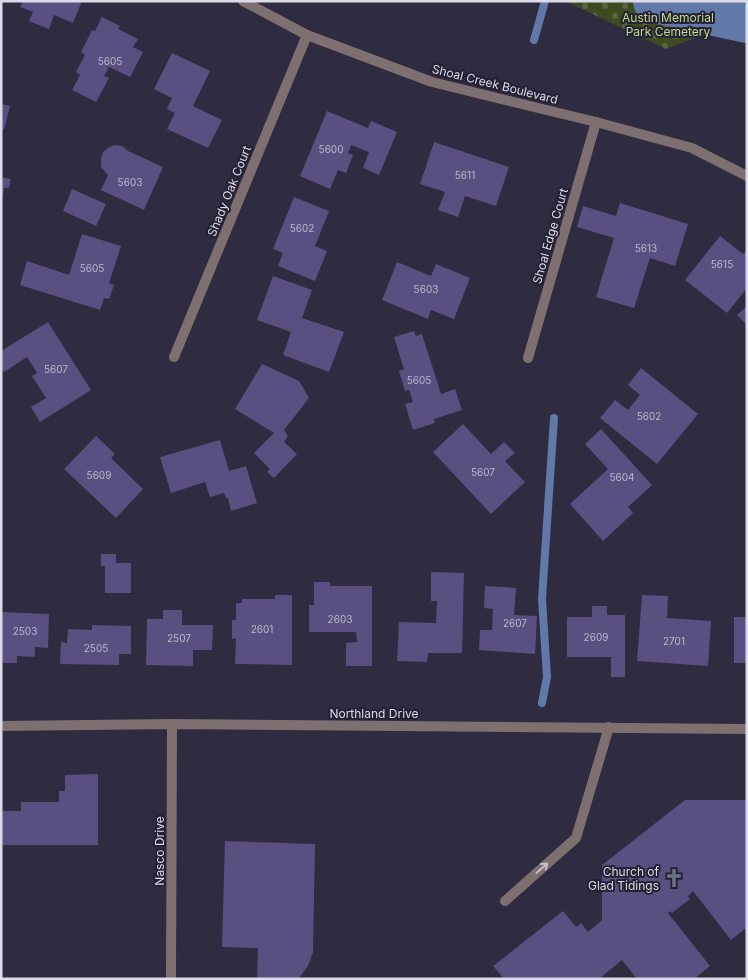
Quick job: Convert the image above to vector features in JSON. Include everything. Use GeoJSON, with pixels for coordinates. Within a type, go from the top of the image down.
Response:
{"type":"FeatureCollection","features":[{"type":"Feature","properties":{"kind":"street","name":"Shoal Creek Boulevard"},"geometry":{"type":"LineString","coordinates":[[243,1],[306,35],[432,82],[596,122],[692,148],[747,176]]}},
{"type":"Feature","properties":{"kind":"street","name":"Shady Oak Court"},"geometry":{"type":"LineString","coordinates":[[174,357],[306,35]]}},
{"type":"Feature","properties":{"kind":"street","name":"Shoal Edge Court"},"geometry":{"type":"LineString","coordinates":[[528,358],[596,122]]}},
{"type":"Feature","properties":{"kind":"street","name":"Northland Drive"},"geometry":{"type":"LineString","coordinates":[[1,726],[172,724],[747,729]]}},
{"type":"Feature","properties":{"kind":"street","name":"Nasco Drive"},"geometry":{"type":"LineString","coordinates":[[171,979],[172,724]]}},
{"type":"Feature","properties":{"kind":"street"},"geometry":{"type":"LineString","coordinates":[[505,901],[576,838],[608,727]]}},
{"type":"Feature","properties":{"kind":"green space","name":"Austin Memorial Park Cemetery"},"geometry":{"type":"Polygon","coordinates":[[[565,1],[747,1],[747,18],[666,49],[565,1]]]}},
{"type":"Feature","properties":{"kind":"building"},"geometry":{"type":"Polygon","coordinates":[[[23,1],[82,1],[73,23],[54,15],[49,29],[29,21],[33,12],[20,7],[23,1]]]}},
{"type":"Feature","properties":{"kind":"building"},"geometry":{"type":"Polygon","coordinates":[[[102,17],[120,26],[118,29],[138,39],[133,47],[143,52],[130,77],[109,67],[104,76],[109,78],[96,102],[72,90],[80,75],[76,72],[85,55],[81,52],[92,30],[95,31],[102,17]]]}},
{"type":"Feature","properties":{"kind":"building"},"geometry":{"type":"Polygon","coordinates":[[[172,53],[210,71],[193,106],[222,120],[208,148],[167,129],[175,113],[167,109],[172,98],[154,89],[172,53]]]}},
{"type":"Feature","properties":{"kind":"building"},"geometry":{"type":"Polygon","coordinates":[[[1,104],[10,106],[4,130],[1,129],[1,104]]]}},
{"type":"Feature","properties":{"kind":"building"},"geometry":{"type":"Polygon","coordinates":[[[327,111],[368,128],[371,121],[397,132],[379,175],[363,168],[369,152],[351,145],[348,153],[353,155],[346,173],[338,170],[330,189],[300,176],[327,111]]]}},
{"type":"Feature","properties":{"kind":"building"},"geometry":{"type":"Polygon","coordinates":[[[434,142],[509,167],[496,206],[465,196],[458,217],[438,210],[445,192],[420,184],[434,142]]]}},
{"type":"Feature","properties":{"kind":"building"},"geometry":{"type":"Polygon","coordinates":[[[114,145],[122,146],[128,151],[163,167],[144,210],[101,190],[108,175],[101,167],[101,158],[103,152],[114,145]]]}},
{"type":"Feature","properties":{"kind":"building"},"geometry":{"type":"Polygon","coordinates":[[[1,177],[11,179],[9,188],[4,188],[2,201],[1,177]]]}},
{"type":"Feature","properties":{"kind":"building"},"geometry":{"type":"Polygon","coordinates":[[[72,189],[106,204],[96,226],[63,211],[72,189]]]}},
{"type":"Feature","properties":{"kind":"building"},"geometry":{"type":"Polygon","coordinates":[[[294,197],[329,211],[315,246],[327,251],[315,281],[278,266],[283,253],[273,249],[294,197]]]}},
{"type":"Feature","properties":{"kind":"building"},"geometry":{"type":"Polygon","coordinates":[[[620,203],[688,224],[675,266],[650,258],[634,308],[596,297],[614,238],[577,227],[583,206],[616,216],[620,203]]]}},
{"type":"Feature","properties":{"kind":"building"},"geometry":{"type":"Polygon","coordinates":[[[82,234],[121,246],[109,283],[114,285],[109,299],[104,298],[100,310],[20,285],[27,261],[69,275],[82,234]]]}},
{"type":"Feature","properties":{"kind":"building"},"geometry":{"type":"Polygon","coordinates":[[[720,236],[743,254],[747,250],[747,288],[727,313],[685,280],[720,236]]]}},
{"type":"Feature","properties":{"kind":"building"},"geometry":{"type":"Polygon","coordinates":[[[397,262],[431,276],[436,264],[470,278],[454,319],[431,310],[428,319],[382,300],[397,262]]]}},
{"type":"Feature","properties":{"kind":"building"},"geometry":{"type":"Polygon","coordinates":[[[273,276],[312,290],[302,318],[344,332],[329,372],[283,355],[291,332],[257,320],[273,276]]]}},
{"type":"Feature","properties":{"kind":"building"},"geometry":{"type":"Polygon","coordinates":[[[747,306],[747,325],[737,315],[747,306]]]}},
{"type":"Feature","properties":{"kind":"building"},"geometry":{"type":"Polygon","coordinates":[[[48,322],[91,390],[40,422],[31,407],[46,398],[32,376],[37,373],[27,357],[4,372],[1,367],[1,351],[48,322]]]}},
{"type":"Feature","properties":{"kind":"building"},"geometry":{"type":"Polygon","coordinates":[[[414,331],[416,336],[422,334],[441,394],[455,389],[462,410],[434,419],[435,423],[413,430],[405,404],[413,402],[409,390],[405,391],[399,371],[404,369],[394,337],[414,331]]]}},
{"type":"Feature","properties":{"kind":"building"},"geometry":{"type":"Polygon","coordinates":[[[262,364],[299,381],[309,398],[284,430],[288,436],[284,442],[297,454],[274,478],[267,472],[270,469],[254,453],[274,433],[235,409],[262,364]]]}},
{"type":"Feature","properties":{"kind":"building"},"geometry":{"type":"Polygon","coordinates":[[[641,368],[698,414],[657,464],[600,418],[615,400],[628,410],[640,395],[628,385],[641,368]]]}},
{"type":"Feature","properties":{"kind":"building"},"geometry":{"type":"Polygon","coordinates":[[[463,424],[491,454],[504,442],[515,453],[505,461],[525,482],[491,514],[433,452],[463,424]]]}},
{"type":"Feature","properties":{"kind":"building"},"geometry":{"type":"Polygon","coordinates":[[[601,429],[652,485],[628,507],[633,513],[603,541],[570,504],[608,469],[585,444],[601,429]]]}},
{"type":"Feature","properties":{"kind":"building"},"geometry":{"type":"Polygon","coordinates":[[[96,436],[115,454],[111,458],[143,489],[116,518],[64,469],[96,436]]]}},
{"type":"Feature","properties":{"kind":"building"},"geometry":{"type":"Polygon","coordinates":[[[220,440],[229,471],[246,466],[257,503],[231,511],[228,498],[226,498],[224,493],[210,497],[205,482],[171,493],[160,457],[220,440]]]}},
{"type":"Feature","properties":{"kind":"building"},"geometry":{"type":"Polygon","coordinates":[[[101,554],[116,554],[116,563],[131,563],[131,593],[105,593],[105,566],[101,566],[101,554]]]}},
{"type":"Feature","properties":{"kind":"building"},"geometry":{"type":"Polygon","coordinates":[[[431,572],[464,573],[462,653],[428,653],[427,662],[397,661],[399,622],[436,623],[437,601],[431,601],[431,572]]]}},
{"type":"Feature","properties":{"kind":"building"},"geometry":{"type":"Polygon","coordinates":[[[314,582],[330,582],[330,586],[372,586],[372,666],[346,666],[346,643],[357,642],[356,632],[309,632],[309,605],[314,605],[314,582]]]}},
{"type":"Feature","properties":{"kind":"building"},"geometry":{"type":"Polygon","coordinates":[[[485,586],[516,588],[514,615],[537,616],[535,654],[479,650],[480,630],[492,630],[493,609],[484,608],[485,586]]]}},
{"type":"Feature","properties":{"kind":"building"},"geometry":{"type":"Polygon","coordinates":[[[275,595],[292,595],[292,665],[235,664],[236,638],[232,639],[232,620],[236,620],[236,603],[242,603],[242,599],[275,599],[275,595]]]}},
{"type":"Feature","properties":{"kind":"building"},"geometry":{"type":"Polygon","coordinates":[[[642,595],[668,596],[667,618],[711,621],[708,666],[637,661],[642,595]]]}},
{"type":"Feature","properties":{"kind":"building"},"geometry":{"type":"Polygon","coordinates":[[[592,606],[607,606],[607,615],[625,615],[625,677],[611,677],[611,657],[567,657],[567,617],[592,617],[592,606]]]}},
{"type":"Feature","properties":{"kind":"building"},"geometry":{"type":"Polygon","coordinates":[[[163,610],[182,610],[182,625],[213,625],[212,650],[193,650],[193,666],[146,665],[147,619],[163,619],[163,610]]]}},
{"type":"Feature","properties":{"kind":"building"},"geometry":{"type":"Polygon","coordinates":[[[1,612],[49,614],[48,648],[35,647],[35,657],[17,656],[17,663],[1,663],[1,612]]]}},
{"type":"Feature","properties":{"kind":"building"},"geometry":{"type":"Polygon","coordinates":[[[734,617],[747,617],[747,663],[734,663],[734,617]]]}},
{"type":"Feature","properties":{"kind":"building"},"geometry":{"type":"Polygon","coordinates":[[[92,625],[131,626],[131,654],[119,654],[119,665],[60,664],[61,642],[67,643],[68,629],[92,630],[92,625]]]}},
{"type":"Feature","properties":{"kind":"building"},"geometry":{"type":"Polygon","coordinates":[[[98,774],[98,845],[1,845],[1,811],[21,811],[21,802],[59,802],[59,791],[65,791],[65,775],[98,774]]]}},
{"type":"Feature","properties":{"kind":"building","name":"Church of Glad Tidings"},"geometry":{"type":"Polygon","coordinates":[[[685,800],[747,800],[747,927],[731,940],[693,891],[688,896],[690,899],[672,913],[670,911],[668,913],[710,966],[694,979],[637,979],[622,960],[599,979],[504,979],[493,966],[563,911],[576,927],[581,923],[588,932],[602,920],[602,865],[685,800]]]}},
{"type":"Feature","properties":{"kind":"building"},"geometry":{"type":"Polygon","coordinates":[[[225,841],[315,844],[313,952],[308,966],[298,979],[257,979],[258,948],[222,947],[225,841]]]}},
{"type":"Feature","properties":{"kind":"waterway"},"geometry":{"type":"LineString","coordinates":[[534,40],[545,1]]}},
{"type":"Feature","properties":{"kind":"waterway"},"geometry":{"type":"LineString","coordinates":[[655,1],[747,21]]}},
{"type":"Feature","properties":{"kind":"waterway"},"geometry":{"type":"LineString","coordinates":[[542,703],[547,677],[542,599],[554,418]]}},
{"type":"Feature","properties":{"kind":"place","name":"Church of Glad Tidings"},"geometry":{"type":"Point","coordinates":[674,878]}}]}
